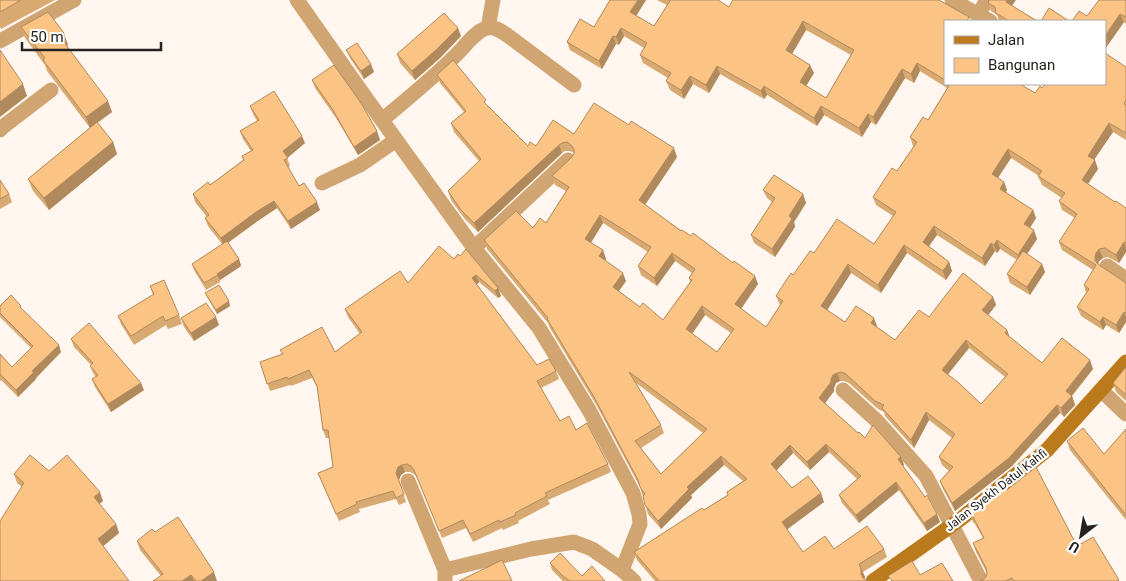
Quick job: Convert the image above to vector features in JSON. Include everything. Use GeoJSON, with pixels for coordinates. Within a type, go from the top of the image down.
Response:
{"type":"FeatureCollection","features":[{"type":"Feature","properties":{"kind":"street"},"geometry":{"type":"LineString","coordinates":[[0,41],[74,0]]}},
{"type":"Feature","properties":{"kind":"street"},"geometry":{"type":"LineString","coordinates":[[297,0],[474,248],[539,328],[589,410],[633,493],[638,514],[640,524],[622,570]]}},
{"type":"Feature","properties":{"kind":"street"},"geometry":{"type":"LineString","coordinates":[[488,28],[493,0]]}},
{"type":"Feature","properties":{"kind":"street"},"geometry":{"type":"LineString","coordinates":[[952,0],[984,18],[988,0]]}},
{"type":"Feature","properties":{"kind":"street"},"geometry":{"type":"LineString","coordinates":[[382,120],[431,79],[476,34],[488,28],[496,28],[507,35],[574,85]]}},
{"type":"Feature","properties":{"kind":"street"},"geometry":{"type":"LineString","coordinates":[[0,130],[50,90]]}},
{"type":"Feature","properties":{"kind":"street"},"geometry":{"type":"LineString","coordinates":[[322,183],[360,164],[396,140]]}},
{"type":"Feature","properties":{"kind":"street"},"geometry":{"type":"LineString","coordinates":[[474,248],[568,160]]}},
{"type":"Feature","properties":{"kind":"street"},"geometry":{"type":"LineString","coordinates":[[1107,266],[1126,279]]}},
{"type":"Feature","properties":{"kind":"street","name":"Jalan Syekh Datul Kahfi"},"geometry":{"type":"LineString","coordinates":[[873,581],[952,526],[1047,450],[1126,362]]}},
{"type":"Feature","properties":{"kind":"street"},"geometry":{"type":"LineString","coordinates":[[843,390],[876,420],[926,476],[982,581]]}},
{"type":"Feature","properties":{"kind":"street"},"geometry":{"type":"LineString","coordinates":[[1101,390],[1126,414]]}},
{"type":"Feature","properties":{"kind":"street"},"geometry":{"type":"LineString","coordinates":[[408,481],[445,576],[531,549],[574,542],[592,549],[634,581]]}},
{"type":"Feature","properties":{"kind":"building"},"geometry":{"type":"Polygon","coordinates":[[[0,0],[21,0],[0,12],[0,0]]]}},
{"type":"Feature","properties":{"kind":"building"},"geometry":{"type":"Polygon","coordinates":[[[610,0],[638,0],[630,12],[654,26],[669,0],[718,0],[729,7],[733,0],[939,0],[969,17],[968,20],[944,20],[944,79],[917,63],[911,74],[902,69],[873,117],[868,114],[859,128],[821,106],[814,118],[764,86],[761,91],[717,66],[706,85],[690,76],[681,90],[666,81],[671,73],[640,55],[647,43],[621,28],[616,37],[613,36],[599,61],[567,42],[580,19],[594,27],[610,0]],[[803,21],[786,50],[810,65],[800,82],[826,98],[854,50],[803,21]]]}},
{"type":"Feature","properties":{"kind":"building"},"geometry":{"type":"Polygon","coordinates":[[[989,0],[1007,0],[1006,2],[1035,20],[1007,20],[996,13],[995,7],[988,3],[989,0]]]}},
{"type":"Feature","properties":{"kind":"building"},"geometry":{"type":"Polygon","coordinates":[[[1099,0],[1126,0],[1126,17],[1120,14],[1106,35],[1106,20],[1073,20],[1079,11],[1087,16],[1099,0]]]}},
{"type":"Feature","properties":{"kind":"building"},"geometry":{"type":"Polygon","coordinates":[[[1049,8],[1067,20],[1042,20],[1049,8]]]}},
{"type":"Feature","properties":{"kind":"building"},"geometry":{"type":"Polygon","coordinates":[[[48,12],[64,33],[60,37],[108,101],[86,117],[21,27],[48,12]]]}},
{"type":"Feature","properties":{"kind":"building"},"geometry":{"type":"Polygon","coordinates":[[[444,13],[458,28],[412,71],[397,54],[444,13]]]}},
{"type":"Feature","properties":{"kind":"building"},"geometry":{"type":"Polygon","coordinates":[[[357,43],[371,64],[361,71],[346,50],[357,43]]]}},
{"type":"Feature","properties":{"kind":"building"},"geometry":{"type":"Polygon","coordinates":[[[0,50],[23,84],[0,102],[0,50]]]}},
{"type":"Feature","properties":{"kind":"building"},"geometry":{"type":"Polygon","coordinates":[[[1106,54],[1126,67],[1126,100],[1124,104],[1126,105],[1126,133],[1109,123],[1088,156],[1095,160],[1082,180],[1126,208],[1126,243],[1124,242],[1116,255],[1105,248],[1099,249],[1095,257],[1095,261],[1099,265],[1126,283],[1126,313],[1124,312],[1116,325],[1103,317],[1100,322],[1077,307],[1089,289],[1084,285],[1096,265],[1059,242],[1077,214],[1059,201],[1065,193],[1038,176],[1042,171],[1008,149],[992,174],[1004,182],[1000,189],[1033,210],[1024,224],[1034,230],[1018,255],[997,240],[994,245],[991,243],[982,258],[934,226],[923,242],[949,262],[943,271],[904,245],[878,285],[848,264],[821,306],[845,322],[856,306],[874,318],[871,323],[895,340],[919,310],[929,317],[963,273],[993,297],[982,310],[1007,330],[1005,333],[1042,363],[1062,338],[1090,360],[1066,391],[1072,396],[1061,408],[1057,405],[1009,458],[952,503],[940,481],[953,467],[939,457],[955,434],[926,412],[911,440],[882,408],[884,405],[875,401],[846,374],[837,373],[833,375],[831,382],[819,398],[865,438],[873,425],[901,457],[898,459],[925,497],[927,495],[937,514],[924,523],[896,482],[856,515],[839,495],[861,476],[826,444],[807,462],[790,445],[771,464],[792,488],[808,476],[821,493],[782,522],[803,552],[825,536],[834,549],[867,526],[884,549],[859,564],[861,574],[867,581],[659,581],[634,552],[702,508],[704,510],[728,495],[727,492],[747,479],[721,456],[687,487],[689,489],[658,521],[645,505],[643,496],[645,494],[638,480],[594,397],[548,318],[484,240],[516,211],[533,228],[540,218],[546,223],[569,187],[552,176],[571,158],[574,154],[574,149],[567,142],[559,145],[474,223],[461,210],[448,191],[481,159],[451,123],[466,111],[437,75],[453,60],[486,100],[484,102],[528,146],[530,142],[536,146],[553,120],[574,134],[594,103],[629,125],[631,121],[674,148],[639,200],[681,231],[691,236],[693,233],[733,263],[734,261],[755,276],[735,304],[766,327],[783,301],[776,296],[791,273],[793,275],[810,251],[814,253],[837,219],[874,244],[896,212],[873,197],[892,168],[897,171],[917,142],[910,137],[923,117],[928,120],[949,85],[1022,85],[1035,93],[1040,86],[1042,88],[1044,85],[1106,85],[1106,54]],[[600,215],[585,239],[603,250],[599,256],[623,273],[613,287],[640,307],[643,303],[663,320],[692,280],[689,278],[695,269],[672,253],[654,278],[638,266],[651,247],[600,215]],[[702,306],[686,329],[717,352],[734,329],[702,306]],[[966,340],[942,370],[981,404],[1008,374],[966,340]],[[629,372],[661,425],[635,441],[661,474],[707,429],[629,372]]]}},
{"type":"Feature","properties":{"kind":"building"},"geometry":{"type":"Polygon","coordinates":[[[334,65],[361,103],[377,131],[354,147],[333,110],[312,80],[334,65]]]}},
{"type":"Feature","properties":{"kind":"building"},"geometry":{"type":"Polygon","coordinates":[[[274,91],[302,136],[283,151],[288,158],[284,160],[299,186],[304,183],[317,202],[288,221],[274,201],[221,238],[205,218],[209,215],[193,194],[208,182],[210,185],[244,160],[242,156],[253,150],[240,131],[259,120],[250,106],[274,91]]]}},
{"type":"Feature","properties":{"kind":"building"},"geometry":{"type":"Polygon","coordinates":[[[97,122],[113,142],[44,198],[28,179],[97,122]]]}},
{"type":"Feature","properties":{"kind":"building"},"geometry":{"type":"Polygon","coordinates":[[[774,175],[803,194],[789,216],[792,219],[772,249],[751,235],[775,198],[763,190],[774,175]]]}},
{"type":"Feature","properties":{"kind":"building"},"geometry":{"type":"Polygon","coordinates":[[[0,180],[9,194],[0,199],[0,180]]]}},
{"type":"Feature","properties":{"kind":"building"},"geometry":{"type":"Polygon","coordinates":[[[227,241],[239,259],[204,283],[192,264],[227,241]]]}},
{"type":"Feature","properties":{"kind":"building"},"geometry":{"type":"Polygon","coordinates":[[[439,246],[454,259],[458,254],[460,256],[466,249],[498,288],[495,291],[476,275],[472,278],[537,365],[549,359],[556,371],[537,381],[560,421],[569,416],[576,430],[587,423],[608,464],[545,493],[547,496],[515,513],[516,515],[500,522],[499,520],[470,534],[463,520],[439,531],[414,470],[407,464],[398,467],[396,473],[404,494],[396,498],[393,491],[356,502],[357,504],[336,514],[318,473],[333,467],[328,430],[323,430],[317,386],[309,370],[288,379],[287,377],[267,384],[260,362],[283,354],[280,350],[322,327],[335,352],[362,332],[345,309],[400,271],[408,283],[439,246]]]}},
{"type":"Feature","properties":{"kind":"building"},"geometry":{"type":"Polygon","coordinates":[[[1023,251],[1042,264],[1027,287],[1007,274],[1023,251]]]}},
{"type":"Feature","properties":{"kind":"building"},"geometry":{"type":"Polygon","coordinates":[[[164,280],[179,315],[165,321],[163,316],[131,336],[118,316],[154,294],[150,286],[164,280]]]}},
{"type":"Feature","properties":{"kind":"building"},"geometry":{"type":"Polygon","coordinates":[[[219,285],[229,301],[216,310],[205,293],[219,285]]]}},
{"type":"Feature","properties":{"kind":"building"},"geometry":{"type":"Polygon","coordinates":[[[11,295],[20,307],[59,345],[32,371],[34,372],[16,390],[0,374],[0,354],[12,367],[33,346],[0,313],[0,306],[11,295]]]}},
{"type":"Feature","properties":{"kind":"building"},"geometry":{"type":"Polygon","coordinates":[[[206,303],[216,317],[191,333],[181,318],[206,303]]]}},
{"type":"Feature","properties":{"kind":"building"},"geometry":{"type":"Polygon","coordinates":[[[89,323],[141,383],[108,404],[92,379],[98,375],[90,366],[93,363],[71,339],[89,323]]]}},
{"type":"Feature","properties":{"kind":"building"},"geometry":{"type":"Polygon","coordinates":[[[1126,367],[1126,395],[1113,383],[1126,367]]]}},
{"type":"Feature","properties":{"kind":"building"},"geometry":{"type":"Polygon","coordinates":[[[1083,428],[1104,454],[1126,429],[1126,515],[1067,441],[1083,428]]]}},
{"type":"Feature","properties":{"kind":"building"},"geometry":{"type":"Polygon","coordinates":[[[30,455],[49,471],[67,455],[100,492],[94,497],[116,524],[98,539],[129,581],[0,581],[0,521],[24,483],[14,474],[30,455]]]}},
{"type":"Feature","properties":{"kind":"building"},"geometry":{"type":"Polygon","coordinates":[[[1036,467],[1077,546],[1093,537],[1119,580],[1014,581],[1012,578],[1005,581],[980,581],[986,577],[987,573],[973,543],[984,538],[972,515],[969,513],[1003,486],[1007,490],[1036,467]]]}},
{"type":"Feature","properties":{"kind":"building"},"geometry":{"type":"Polygon","coordinates":[[[178,517],[214,572],[201,581],[196,581],[191,575],[182,581],[153,581],[163,574],[137,541],[152,529],[155,532],[178,517]]]}},
{"type":"Feature","properties":{"kind":"building"},"geometry":{"type":"Polygon","coordinates":[[[560,553],[582,576],[592,566],[605,581],[570,581],[550,563],[560,553]]]}},
{"type":"Feature","properties":{"kind":"building"},"geometry":{"type":"Polygon","coordinates":[[[502,560],[512,581],[459,581],[502,560]]]}},
{"type":"Feature","properties":{"kind":"building"},"geometry":{"type":"Polygon","coordinates":[[[912,561],[920,575],[942,563],[953,581],[892,581],[888,576],[912,561]]]}}]}
